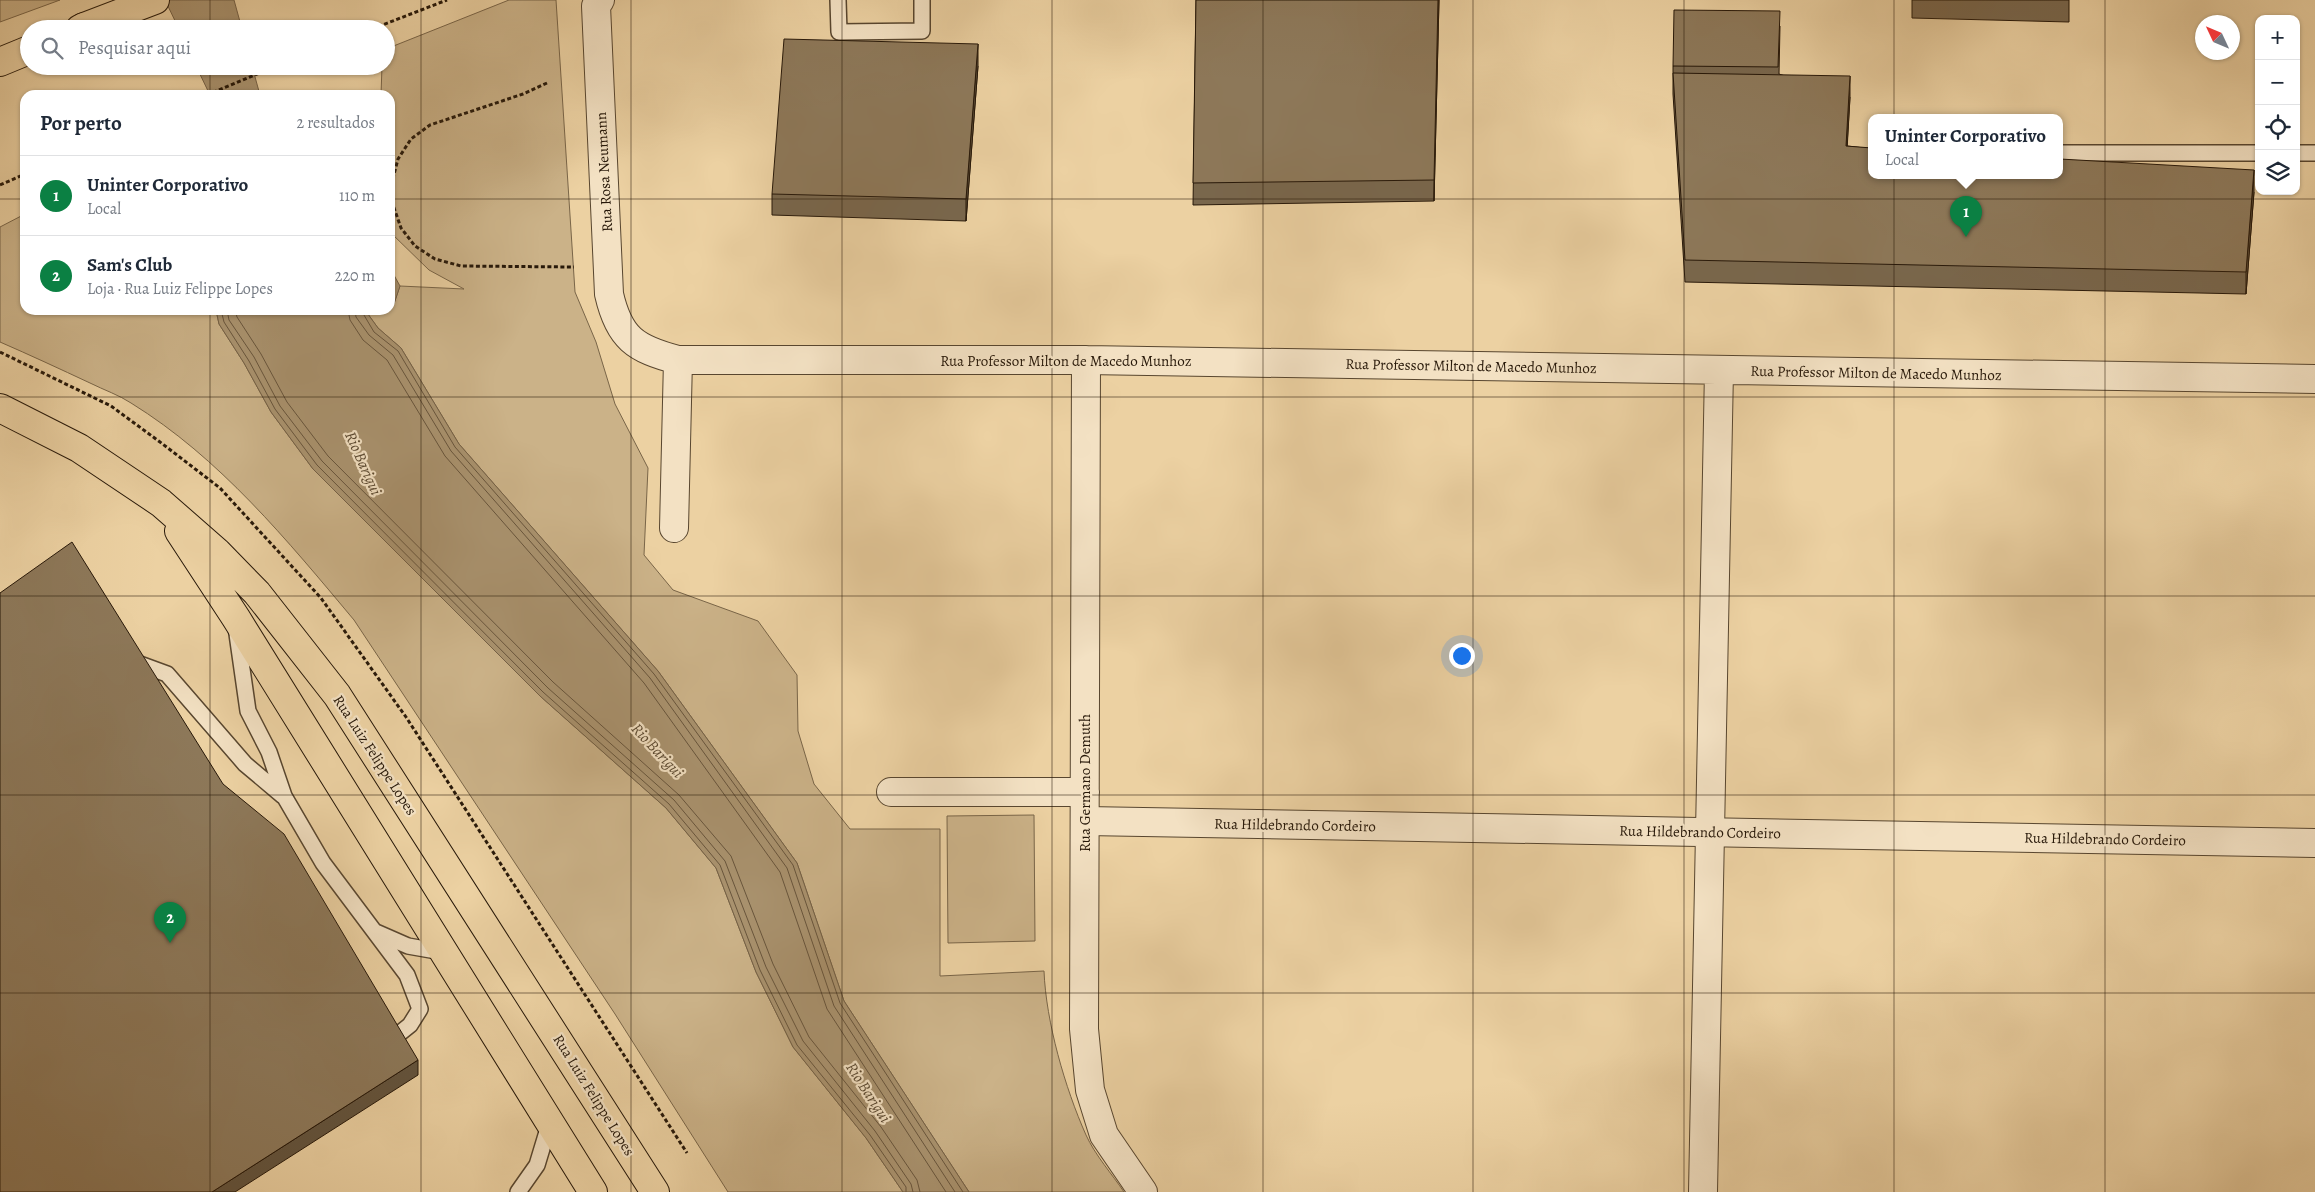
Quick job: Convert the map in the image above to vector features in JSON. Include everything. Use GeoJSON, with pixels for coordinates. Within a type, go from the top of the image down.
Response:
{"type":"FeatureCollection","features":[{"type":"Feature","properties":{"kind":"main road"},"geometry":{"type":"LineString","coordinates":[[103,20],[154,0]]}},
{"type":"Feature","properties":{"kind":"main road"},"geometry":{"type":"LineString","coordinates":[[0,62],[20,54]]}},
{"type":"Feature","properties":{"kind":"main road","name":"Rua Luiz Felippe Lopes"},"geometry":{"type":"LineString","coordinates":[[0,408],[79,448],[161,503],[218,552],[257,592],[337,695],[655,1192]]}},
{"type":"Feature","properties":{"kind":"main road"},"geometry":{"type":"LineString","coordinates":[[161,503],[236,618],[593,1192]]}},
{"type":"Feature","properties":{"kind":"street","name":"Rua Rosa Neumann"},"geometry":{"type":"LineString","coordinates":[[600,0],[596,6],[609,294],[615,318],[631,340]]}},
{"type":"Feature","properties":{"kind":"street","name":"Rua Professor Milton de Macedo Munhoz"},"geometry":{"type":"LineString","coordinates":[[631,340],[655,354],[678,360],[1086,360],[2315,379]]}},
{"type":"Feature","properties":{"kind":"street"},"geometry":{"type":"LineString","coordinates":[[674,528],[678,360]]}},
{"type":"Feature","properties":{"kind":"street","name":"Rua Germano Demuth"},"geometry":{"type":"LineString","coordinates":[[1086,360],[1084,1029],[1090,1090],[1104,1135],[1142,1192]]}},
{"type":"Feature","properties":{"kind":"street"},"geometry":{"type":"LineString","coordinates":[[1703,1192],[1718,370]]}},
{"type":"Feature","properties":{"kind":"street"},"geometry":{"type":"LineString","coordinates":[[891,792],[1085,792]]}},
{"type":"Feature","properties":{"kind":"street","name":"Rua Hildebrando Cordeiro"},"geometry":{"type":"LineString","coordinates":[[1086,821],[2315,842]]}},
{"type":"Feature","properties":{"kind":"lane"},"geometry":{"type":"LineString","coordinates":[[838,0],[839,32],[922,31],[922,0]]}},
{"type":"Feature","properties":{"kind":"lane"},"geometry":{"type":"LineString","coordinates":[[2063,153],[2255,153]]}},
{"type":"Feature","properties":{"kind":"lane"},"geometry":{"type":"LineString","coordinates":[[2300,153],[2315,153]]}},
{"type":"Feature","properties":{"kind":"lane"},"geometry":{"type":"LineString","coordinates":[[236,618],[239,654],[248,711],[269,752],[284,796],[323,863],[407,975],[420,1009],[410,1025],[396,1037]]}},
{"type":"Feature","properties":{"kind":"lane"},"geometry":{"type":"LineString","coordinates":[[137,662],[168,674],[245,764],[284,796]]}},
{"type":"Feature","properties":{"kind":"lane"},"geometry":{"type":"LineString","coordinates":[[376,932],[408,946],[442,952]]}},
{"type":"Feature","properties":{"kind":"lane"},"geometry":{"type":"LineString","coordinates":[[518,1192],[537,1166],[550,1122]]}},
{"type":"Feature","properties":{"kind":"path"},"geometry":{"type":"LineString","coordinates":[[395,20],[446,0]]}},
{"type":"Feature","properties":{"kind":"path"},"geometry":{"type":"LineString","coordinates":[[219,90],[255,75]]}},
{"type":"Feature","properties":{"kind":"path"},"geometry":{"type":"LineString","coordinates":[[395,171],[398,159],[411,139],[430,125],[452,116],[523,94],[547,83]]}},
{"type":"Feature","properties":{"kind":"path"},"geometry":{"type":"LineString","coordinates":[[0,185],[20,176]]}},
{"type":"Feature","properties":{"kind":"path"},"geometry":{"type":"LineString","coordinates":[[395,211],[401,228],[416,246],[435,259],[461,266],[574,267]]}},
{"type":"Feature","properties":{"kind":"shaded area"},"geometry":{"type":"Polygon","coordinates":[[[0,0],[60,0],[0,22],[0,0]]]}},
{"type":"Feature","properties":{"kind":"shaded area"},"geometry":{"type":"Polygon","coordinates":[[[509,0],[556,0],[575,292],[596,342],[615,404],[648,468],[644,555],[673,590],[758,621],[797,675],[798,731],[814,784],[850,829],[940,829],[940,976],[1044,971],[1048,1012],[1064,1076],[1078,1117],[1099,1157],[1124,1192],[969,1192],[844,1001],[797,863],[658,671],[459,444],[401,348],[378,328],[369,315],[395,315],[395,300],[400,286],[464,289],[429,270],[395,237],[395,90],[381,90],[382,75],[395,75],[395,45],[509,0]]]}},
{"type":"Feature","properties":{"kind":"shaded area"},"geometry":{"type":"Polygon","coordinates":[[[20,217],[20,315],[217,315],[219,324],[244,363],[271,412],[313,469],[540,696],[666,808],[716,868],[756,972],[793,1047],[866,1138],[903,1192],[728,1192],[615,1014],[354,620],[303,560],[251,502],[223,475],[163,425],[122,397],[0,342],[0,227],[20,217]]]}},
{"type":"Feature","properties":{"kind":"shaded area"},"geometry":{"type":"Polygon","coordinates":[[[1034,815],[1035,941],[948,943],[947,816],[1034,815]]]}},
{"type":"Feature","properties":{"kind":"water"},"geometry":{"type":"Polygon","coordinates":[[[165,0],[234,0],[240,20],[175,20],[165,0]]]}},
{"type":"Feature","properties":{"kind":"water"},"geometry":{"type":"Polygon","coordinates":[[[200,75],[254,75],[259,90],[208,90],[200,75]]]}},
{"type":"Feature","properties":{"kind":"water"},"geometry":{"type":"Polygon","coordinates":[[[395,277],[400,286],[395,301],[395,277]]]}},
{"type":"Feature","properties":{"kind":"water","name":"Rio Barigui"},"geometry":{"type":"Polygon","coordinates":[[[217,315],[369,315],[378,328],[401,348],[459,444],[658,671],[797,863],[844,1001],[969,1192],[903,1192],[866,1138],[793,1047],[756,972],[716,868],[666,808],[540,696],[313,469],[271,412],[244,363],[219,324],[217,315]]]}},
{"type":"Feature","properties":{"kind":"building"},"geometry":{"type":"Polygon","coordinates":[[[1196,0],[1438,0],[1434,180],[1193,183],[1196,0]]]}},
{"type":"Feature","properties":{"kind":"building"},"geometry":{"type":"Polygon","coordinates":[[[1674,10],[1780,11],[1778,67],[1673,66],[1674,10]]]}},
{"type":"Feature","properties":{"kind":"building"},"geometry":{"type":"Polygon","coordinates":[[[784,39],[978,44],[966,199],[772,194],[784,39]]]}},
{"type":"Feature","properties":{"kind":"building"},"geometry":{"type":"Polygon","coordinates":[[[1673,73],[1850,76],[1846,146],[1868,148],[1868,179],[2063,179],[2063,159],[2254,170],[2246,272],[1685,260],[1673,73]]]}},
{"type":"Feature","properties":{"kind":"building"},"geometry":{"type":"Polygon","coordinates":[[[72,542],[223,784],[284,834],[418,1060],[212,1192],[0,1192],[0,593],[72,542]]]}},
{"type":"Feature","properties":{"kind":"place","name":"Uninter Corporativo"},"geometry":{"type":"Point","coordinates":[1966,237]}},
{"type":"Feature","properties":{"kind":"place","name":"Sam's Club"},"geometry":{"type":"Point","coordinates":[170,943]}}]}
